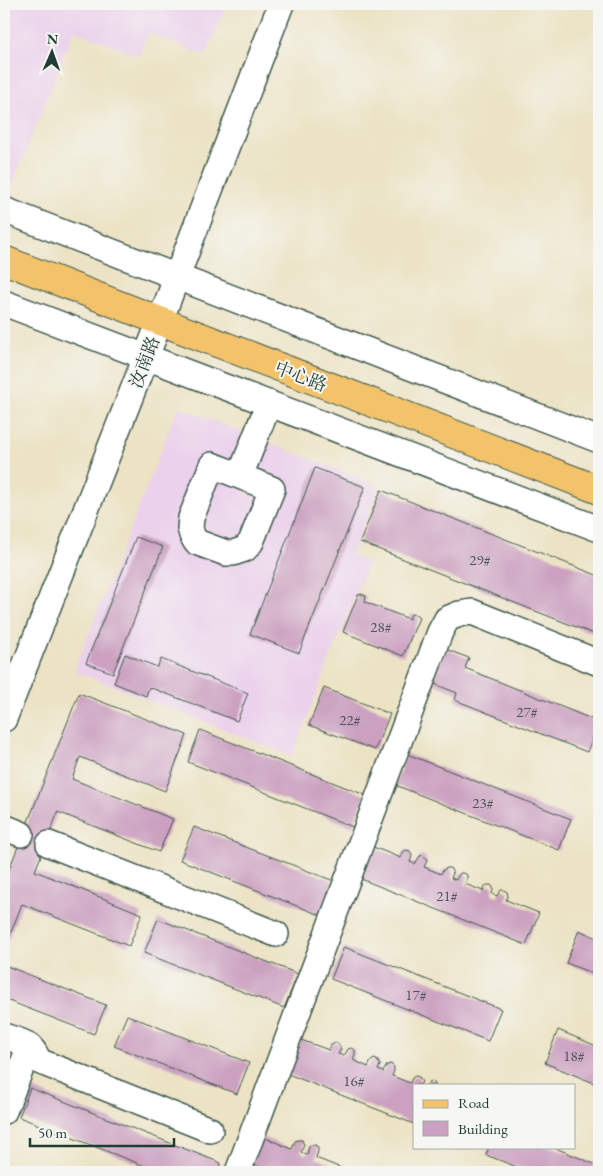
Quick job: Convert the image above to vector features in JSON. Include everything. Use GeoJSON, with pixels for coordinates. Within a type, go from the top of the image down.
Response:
{"type":"FeatureCollection","features":[{"type":"Feature","properties":{"kind":"main road","name":"中心路"},"geometry":{"type":"LineString","coordinates":[[4,260],[599,490]]}},
{"type":"Feature","properties":{"kind":"street","name":"汝南路"},"geometry":{"type":"LineString","coordinates":[[4,718],[160,321],[281,4]]}},
{"type":"Feature","properties":{"kind":"street"},"geometry":{"type":"LineString","coordinates":[[4,210],[599,440]]}},
{"type":"Feature","properties":{"kind":"street"},"geometry":{"type":"LineString","coordinates":[[4,303],[599,529]]}},
{"type":"Feature","properties":{"kind":"street"},"geometry":{"type":"LineString","coordinates":[[240,476],[269,403]]}},
{"type":"Feature","properties":{"kind":"street"},"geometry":{"type":"LineString","coordinates":[[238,1172],[440,632],[447,620],[459,614],[472,612],[599,663]]}},
{"type":"Feature","properties":{"kind":"street"},"geometry":{"type":"LineString","coordinates":[[49,844],[276,934]]}},
{"type":"Feature","properties":{"kind":"street"},"geometry":{"type":"LineString","coordinates":[[4,1036],[30,1046],[36,1058],[41,1062],[210,1130]]}},
{"type":"Feature","properties":{"kind":"street"},"geometry":{"type":"LineString","coordinates":[[4,1111],[30,1046]]}},
{"type":"Feature","properties":{"kind":"shaded area"},"geometry":{"type":"Polygon","coordinates":[[[4,4],[227,4],[206,56],[148,33],[139,56],[74,30],[10,190],[4,188],[4,4]]]}},
{"type":"Feature","properties":{"kind":"shaded area"},"geometry":{"type":"Polygon","coordinates":[[[178,407],[379,486],[351,556],[368,563],[292,756],[74,671],[178,407]]]}},
{"type":"Feature","properties":{"kind":"building"},"geometry":{"type":"Polygon","coordinates":[[[315,468],[365,487],[299,653],[250,634],[315,468]]]}},
{"type":"Feature","properties":{"kind":"building"},"geometry":{"type":"Polygon","coordinates":[[[381,490],[599,576],[599,636],[360,542],[381,490]]]}},
{"type":"Feature","properties":{"kind":"building"},"geometry":{"type":"Polygon","coordinates":[[[136,537],[163,547],[113,673],[86,663],[136,537]]]}},
{"type":"Feature","properties":{"kind":"building"},"geometry":{"type":"Polygon","coordinates":[[[358,595],[366,596],[365,602],[409,619],[410,615],[417,615],[419,618],[403,656],[343,632],[358,595]]]}},
{"type":"Feature","properties":{"kind":"building"},"geometry":{"type":"Polygon","coordinates":[[[445,649],[469,658],[465,668],[599,722],[587,752],[455,700],[457,693],[432,683],[445,649]]]}},
{"type":"Feature","properties":{"kind":"building"},"geometry":{"type":"Polygon","coordinates":[[[125,654],[157,667],[161,659],[248,693],[237,721],[149,687],[146,696],[114,683],[125,654]]]}},
{"type":"Feature","properties":{"kind":"building"},"geometry":{"type":"Polygon","coordinates":[[[324,688],[390,714],[375,750],[309,725],[324,688]]]}},
{"type":"Feature","properties":{"kind":"building"},"geometry":{"type":"Polygon","coordinates":[[[79,693],[187,735],[165,791],[80,757],[72,779],[173,819],[159,852],[58,812],[35,871],[142,914],[129,946],[22,904],[4,950],[4,882],[79,693]]]}},
{"type":"Feature","properties":{"kind":"building"},"geometry":{"type":"Polygon","coordinates":[[[200,730],[365,795],[353,827],[188,762],[200,730]]]}},
{"type":"Feature","properties":{"kind":"building"},"geometry":{"type":"Polygon","coordinates":[[[407,754],[571,819],[559,850],[395,785],[407,754]]]}},
{"type":"Feature","properties":{"kind":"building"},"geometry":{"type":"Polygon","coordinates":[[[194,827],[334,881],[320,915],[180,860],[194,827]]]}},
{"type":"Feature","properties":{"kind":"building"},"geometry":{"type":"Polygon","coordinates":[[[368,845],[401,858],[403,852],[406,850],[410,851],[412,856],[410,862],[415,864],[420,856],[423,855],[427,861],[424,867],[441,874],[443,870],[450,868],[453,873],[451,878],[456,880],[460,873],[464,873],[467,875],[465,884],[483,891],[484,887],[491,885],[493,887],[492,894],[497,896],[501,890],[504,890],[508,896],[506,900],[539,913],[526,945],[356,877],[368,845]]]}},
{"type":"Feature","properties":{"kind":"building"},"geometry":{"type":"Polygon","coordinates":[[[158,919],[298,974],[284,1008],[144,953],[158,919]]]}},
{"type":"Feature","properties":{"kind":"building"},"geometry":{"type":"Polygon","coordinates":[[[579,930],[599,939],[599,976],[566,963],[579,930]]]}},
{"type":"Feature","properties":{"kind":"building"},"geometry":{"type":"Polygon","coordinates":[[[344,947],[501,1009],[488,1041],[331,979],[344,947]]]}},
{"type":"Feature","properties":{"kind":"building"},"geometry":{"type":"Polygon","coordinates":[[[4,965],[106,1005],[94,1034],[4,999],[4,965]]]}},
{"type":"Feature","properties":{"kind":"building"},"geometry":{"type":"Polygon","coordinates":[[[127,1015],[249,1063],[237,1094],[114,1046],[127,1015]]]}},
{"type":"Feature","properties":{"kind":"building"},"geometry":{"type":"Polygon","coordinates":[[[558,1030],[599,1047],[599,1085],[545,1063],[558,1030]]]}},
{"type":"Feature","properties":{"kind":"building"},"geometry":{"type":"Polygon","coordinates":[[[301,1040],[329,1050],[331,1045],[338,1043],[341,1049],[338,1054],[344,1056],[348,1049],[351,1048],[355,1050],[353,1060],[368,1067],[374,1059],[380,1065],[378,1070],[383,1072],[387,1065],[391,1064],[394,1067],[392,1076],[410,1083],[415,1076],[419,1077],[422,1082],[421,1084],[413,1084],[413,1124],[288,1074],[301,1040]]]}},
{"type":"Feature","properties":{"kind":"building"},"geometry":{"type":"Polygon","coordinates":[[[30,1088],[221,1163],[217,1172],[160,1172],[19,1117],[30,1088]]]}},
{"type":"Feature","properties":{"kind":"building"},"geometry":{"type":"Polygon","coordinates":[[[263,1137],[292,1149],[295,1141],[302,1140],[304,1145],[301,1152],[307,1155],[309,1147],[315,1145],[318,1147],[316,1158],[351,1172],[272,1172],[252,1164],[263,1137]]]}},
{"type":"Feature","properties":{"kind":"building"},"geometry":{"type":"Polygon","coordinates":[[[489,1148],[555,1148],[599,1166],[599,1172],[530,1172],[486,1155],[489,1148]]]}}]}
